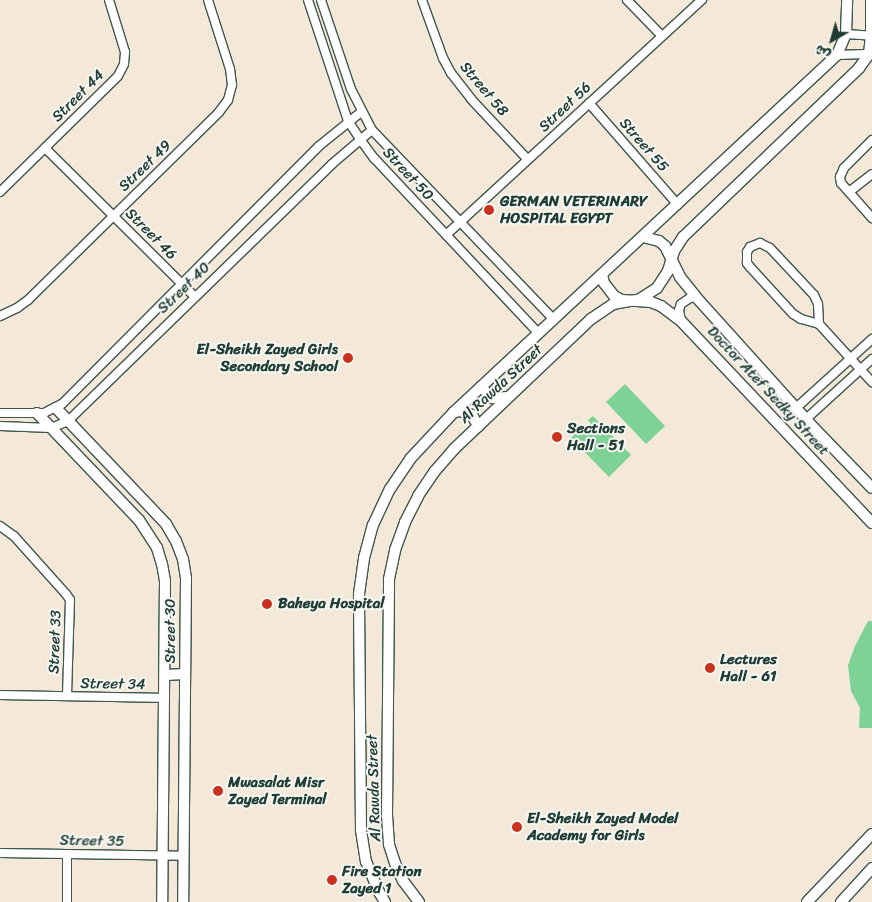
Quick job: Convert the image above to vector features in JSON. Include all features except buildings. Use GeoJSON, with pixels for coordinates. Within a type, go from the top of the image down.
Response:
{"type":"FeatureCollection","features":[{"type":"Feature","properties":{"kind":"street","name":"Street 44"},"geometry":{"type":"LineString","coordinates":[[0,192],[118,76],[124,64],[125,52],[109,0]]}},
{"type":"Feature","properties":{"kind":"street","name":"Street 49"},"geometry":{"type":"LineString","coordinates":[[0,316],[28,300],[219,112],[228,100],[232,85],[230,69],[208,0]]}},
{"type":"Feature","properties":{"kind":"street","name":"Street 50"},"geometry":{"type":"LineString","coordinates":[[308,0],[348,121],[360,139],[374,158],[539,334]]}},
{"type":"Feature","properties":{"kind":"street","name":"Street 50"},"geometry":{"type":"LineString","coordinates":[[321,0],[351,89],[361,112],[372,130],[554,320]]}},
{"type":"Feature","properties":{"kind":"street","name":"Street 58"},"geometry":{"type":"LineString","coordinates":[[422,0],[443,58],[451,73],[471,99],[528,160]]}},
{"type":"Feature","properties":{"kind":"street"},"geometry":{"type":"LineString","coordinates":[[627,0],[662,36]]}},
{"type":"Feature","properties":{"kind":"street","name":"Street 56"},"geometry":{"type":"LineString","coordinates":[[446,235],[702,0]]}},
{"type":"Feature","properties":{"kind":"street","name":"Al Rawda Street"},"geometry":{"type":"LineString","coordinates":[[386,902],[379,892],[366,862],[360,829],[359,594],[364,558],[373,525],[390,489],[410,459],[454,412],[837,55],[846,34],[847,0]]}},
{"type":"Feature","properties":{"kind":"street"},"geometry":{"type":"LineString","coordinates":[[837,55],[870,54],[872,36],[871,0]]}},
{"type":"Feature","properties":{"kind":"street"},"geometry":{"type":"LineString","coordinates":[[846,34],[872,36]]}},
{"type":"Feature","properties":{"kind":"street","name":"Al Rawda Street"},"geometry":{"type":"LineString","coordinates":[[418,902],[403,881],[389,844],[387,815],[389,579],[395,550],[405,522],[418,496],[435,471],[478,426],[591,319],[613,304],[640,299],[657,288],[668,271],[683,237],[846,81],[870,54]]}},
{"type":"Feature","properties":{"kind":"street","name":"Street 55"},"geometry":{"type":"LineString","coordinates":[[589,104],[678,205]]}},
{"type":"Feature","properties":{"kind":"street","name":"Street 40"},"geometry":{"type":"LineString","coordinates":[[56,408],[319,146],[361,112]]}},
{"type":"Feature","properties":{"kind":"street","name":"Street 40"},"geometry":{"type":"LineString","coordinates":[[0,426],[51,428],[68,421],[360,139],[372,130]]}},
{"type":"Feature","properties":{"kind":"street"},"geometry":{"type":"LineString","coordinates":[[872,140],[842,171],[841,183],[872,218]]}},
{"type":"Feature","properties":{"kind":"street","name":"Street 46"},"geometry":{"type":"LineString","coordinates":[[45,148],[195,297]]}},
{"type":"Feature","properties":{"kind":"street"},"geometry":{"type":"LineString","coordinates":[[849,192],[872,174]]}},
{"type":"Feature","properties":{"kind":"street"},"geometry":{"type":"LineString","coordinates":[[643,236],[658,240],[669,253],[671,261]]}},
{"type":"Feature","properties":{"kind":"street"},"geometry":{"type":"LineString","coordinates":[[819,324],[819,309],[814,295],[766,244],[760,243],[750,247],[746,257],[750,267],[792,314],[801,320],[819,324],[872,382]]}},
{"type":"Feature","properties":{"kind":"street","name":"Doctor Atef Sedky Street"},"geometry":{"type":"LineString","coordinates":[[671,261],[696,297],[806,419],[872,488]]}},
{"type":"Feature","properties":{"kind":"street"},"geometry":{"type":"LineString","coordinates":[[602,275],[608,291],[622,300],[630,301]]}},
{"type":"Feature","properties":{"kind":"street"},"geometry":{"type":"LineString","coordinates":[[682,321],[679,310],[681,304],[690,298],[696,297]]}},
{"type":"Feature","properties":{"kind":"street","name":"Doctor Atef Sedky Street"},"geometry":{"type":"LineString","coordinates":[[630,301],[651,302],[661,306],[682,321],[872,523]]}},
{"type":"Feature","properties":{"kind":"street"},"geometry":{"type":"LineString","coordinates":[[796,408],[872,340]]}},
{"type":"Feature","properties":{"kind":"street"},"geometry":{"type":"LineString","coordinates":[[806,419],[872,359]]}},
{"type":"Feature","properties":{"kind":"street"},"geometry":{"type":"LineString","coordinates":[[481,387],[492,398],[508,397]]}},
{"type":"Feature","properties":{"kind":"street"},"geometry":{"type":"LineString","coordinates":[[0,413],[37,413],[56,408]]}},
{"type":"Feature","properties":{"kind":"street","name":"Street 30"},"geometry":{"type":"LineString","coordinates":[[56,408],[166,524],[176,540],[183,559],[186,578],[183,902]]}},
{"type":"Feature","properties":{"kind":"street"},"geometry":{"type":"LineString","coordinates":[[454,412],[460,410],[472,415],[478,426]]}},
{"type":"Feature","properties":{"kind":"street","name":"Street 30"},"geometry":{"type":"LineString","coordinates":[[37,413],[139,520],[157,548],[165,581],[162,902]]}},
{"type":"Feature","properties":{"kind":"street","name":"Street 33"},"geometry":{"type":"LineString","coordinates":[[0,526],[14,536],[70,600],[67,696]]}},
{"type":"Feature","properties":{"kind":"street"},"geometry":{"type":"LineString","coordinates":[[165,675],[185,674]]}},
{"type":"Feature","properties":{"kind":"street","name":"Street 34"},"geometry":{"type":"LineString","coordinates":[[0,695],[165,698]]}},
{"type":"Feature","properties":{"kind":"street"},"geometry":{"type":"LineString","coordinates":[[807,902],[872,834]]}},
{"type":"Feature","properties":{"kind":"street","name":"Street 35"},"geometry":{"type":"LineString","coordinates":[[0,854],[183,856]]}},
{"type":"Feature","properties":{"kind":"street"},"geometry":{"type":"LineString","coordinates":[[67,902],[68,854]]}},
{"type":"Feature","properties":{"kind":"street"},"geometry":{"type":"LineString","coordinates":[[841,902],[872,868]]}},
{"type":"Feature","properties":{"kind":"green space"},"geometry":{"type":"Polygon","coordinates":[[[625,384],[665,426],[646,444],[606,402],[625,384]]]}},
{"type":"Feature","properties":{"kind":"green space"},"geometry":{"type":"Polygon","coordinates":[[[593,416],[631,455],[609,477],[571,438],[577,431],[581,435],[592,425],[588,420],[593,416]]]}},
{"type":"Feature","properties":{"kind":"green space"},"geometry":{"type":"Polygon","coordinates":[[[868,621],[872,621],[872,728],[859,728],[860,708],[851,691],[848,665],[868,621]]]}},
{"type":"Feature","properties":{"kind":"place","name":"GERMAN VETERINARY HOSPITAL EGYPT"},"geometry":{"type":"Point","coordinates":[489,210]}},
{"type":"Feature","properties":{"kind":"place","name":"El-Sheikh Zayed Girls Secondary School"},"geometry":{"type":"Point","coordinates":[348,358]}},
{"type":"Feature","properties":{"kind":"place","name":"Sections Hall - 51"},"geometry":{"type":"Point","coordinates":[557,437]}},
{"type":"Feature","properties":{"kind":"place","name":"Baheya Hospital"},"geometry":{"type":"Point","coordinates":[267,604]}},
{"type":"Feature","properties":{"kind":"place","name":"Lectures Hall - 61"},"geometry":{"type":"Point","coordinates":[710,668]}},
{"type":"Feature","properties":{"kind":"place","name":"Mwasalat Misr Zayed Terminal"},"geometry":{"type":"Point","coordinates":[218,791]}},
{"type":"Feature","properties":{"kind":"place","name":"El-Sheikh Zayed Model Academy for Girls"},"geometry":{"type":"Point","coordinates":[517,827]}},
{"type":"Feature","properties":{"kind":"place","name":"Fire Station Zayed 1"},"geometry":{"type":"Point","coordinates":[332,880]}}]}
